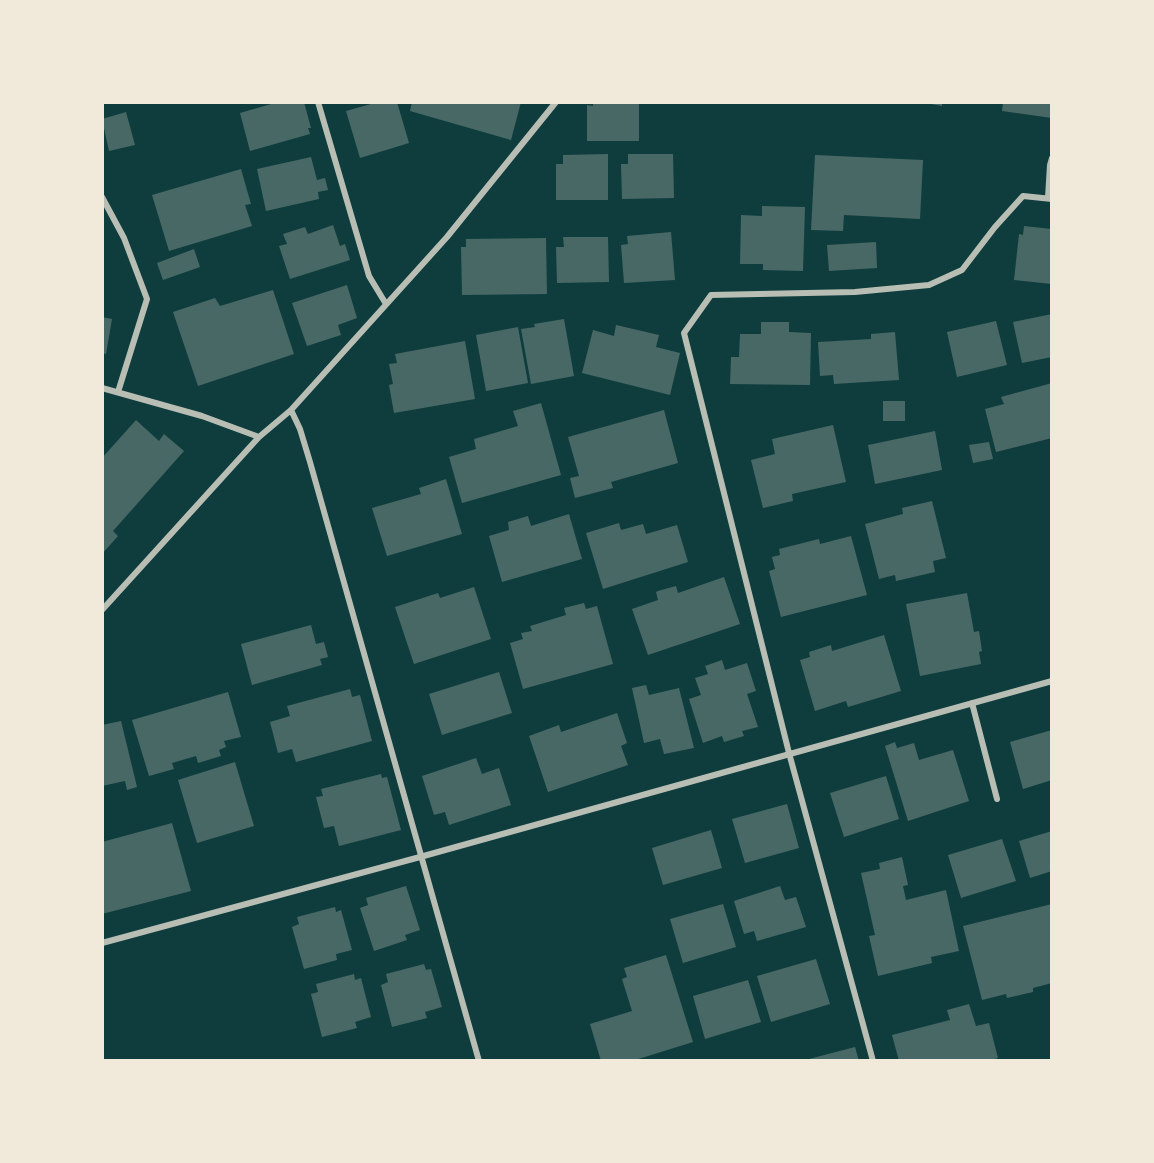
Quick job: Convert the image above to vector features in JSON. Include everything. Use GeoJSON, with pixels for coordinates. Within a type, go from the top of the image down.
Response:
{"type":"FeatureCollection","features":[{"type":"Feature","properties":{"kind":"street"},"geometry":{"type":"LineString","coordinates":[[318,102],[369,276],[386,304]]}},
{"type":"Feature","properties":{"kind":"street"},"geometry":{"type":"LineString","coordinates":[[102,610],[259,437],[291,410],[447,237],[556,102]]}},
{"type":"Feature","properties":{"kind":"street"},"geometry":{"type":"LineString","coordinates":[[873,1061],[789,753],[684,333],[711,295],[855,292],[929,285],[962,270],[1023,196],[1050,198],[1052,158]]}},
{"type":"Feature","properties":{"kind":"street"},"geometry":{"type":"LineString","coordinates":[[102,197],[124,238],[147,299],[118,392]]}},
{"type":"Feature","properties":{"kind":"street"},"geometry":{"type":"LineString","coordinates":[[102,388],[202,416],[259,437]]}},
{"type":"Feature","properties":{"kind":"street"},"geometry":{"type":"LineString","coordinates":[[291,410],[300,429],[310,462],[479,1061]]}},
{"type":"Feature","properties":{"kind":"street"},"geometry":{"type":"LineString","coordinates":[[102,943],[420,858],[1052,681]]}},
{"type":"Feature","properties":{"kind":"street"},"geometry":{"type":"LineString","coordinates":[[972,703],[997,799]]}},
{"type":"Feature","properties":{"kind":"building"},"geometry":{"type":"Polygon","coordinates":[[[278,102],[304,102],[311,128],[308,128],[310,134],[250,151],[240,113],[278,102]]]}},
{"type":"Feature","properties":{"kind":"building"},"geometry":{"type":"Polygon","coordinates":[[[378,102],[397,102],[409,143],[360,158],[346,111],[378,102]]]}},
{"type":"Feature","properties":{"kind":"building"},"geometry":{"type":"Polygon","coordinates":[[[412,102],[521,102],[511,140],[410,111],[412,102]]]}},
{"type":"Feature","properties":{"kind":"building"},"geometry":{"type":"Polygon","coordinates":[[[593,102],[639,102],[639,141],[587,141],[587,105],[593,106],[593,102]]]}},
{"type":"Feature","properties":{"kind":"building"},"geometry":{"type":"Polygon","coordinates":[[[920,102],[942,102],[942,106],[920,102]]]}},
{"type":"Feature","properties":{"kind":"building"},"geometry":{"type":"Polygon","coordinates":[[[1003,102],[1052,102],[1052,118],[1002,111],[1003,102]]]}},
{"type":"Feature","properties":{"kind":"building"},"geometry":{"type":"Polygon","coordinates":[[[126,112],[135,145],[109,151],[102,119],[126,112]]]}},
{"type":"Feature","properties":{"kind":"building"},"geometry":{"type":"Polygon","coordinates":[[[608,154],[608,200],[556,200],[556,164],[563,164],[563,155],[608,154]]]}},
{"type":"Feature","properties":{"kind":"building"},"geometry":{"type":"Polygon","coordinates":[[[628,154],[673,154],[674,198],[622,199],[621,164],[628,164],[628,154]]]}},
{"type":"Feature","properties":{"kind":"building"},"geometry":{"type":"Polygon","coordinates":[[[815,155],[923,160],[920,219],[844,215],[843,231],[811,230],[815,155]]]}},
{"type":"Feature","properties":{"kind":"building"},"geometry":{"type":"Polygon","coordinates":[[[311,157],[317,180],[325,178],[328,190],[318,192],[319,199],[266,211],[257,169],[311,157]]]}},
{"type":"Feature","properties":{"kind":"building"},"geometry":{"type":"Polygon","coordinates":[[[241,169],[251,204],[245,205],[252,226],[169,251],[152,195],[241,169]]]}},
{"type":"Feature","properties":{"kind":"building"},"geometry":{"type":"Polygon","coordinates":[[[762,206],[805,207],[803,271],[763,270],[763,264],[740,264],[741,215],[762,216],[762,206]]]}},
{"type":"Feature","properties":{"kind":"building"},"geometry":{"type":"Polygon","coordinates":[[[333,225],[340,246],[345,244],[350,260],[290,279],[279,246],[287,244],[283,234],[305,227],[308,234],[333,225]]]}},
{"type":"Feature","properties":{"kind":"building"},"geometry":{"type":"Polygon","coordinates":[[[1024,226],[1052,229],[1052,284],[1014,280],[1019,234],[1023,235],[1024,226]]]}},
{"type":"Feature","properties":{"kind":"building"},"geometry":{"type":"Polygon","coordinates":[[[671,232],[675,280],[624,283],[621,245],[628,244],[627,236],[671,232]]]}},
{"type":"Feature","properties":{"kind":"building"},"geometry":{"type":"Polygon","coordinates":[[[563,237],[608,237],[609,282],[557,283],[556,247],[564,247],[563,237]]]}},
{"type":"Feature","properties":{"kind":"building"},"geometry":{"type":"Polygon","coordinates":[[[546,238],[547,294],[462,295],[461,247],[466,247],[466,239],[546,238]]]}},
{"type":"Feature","properties":{"kind":"building"},"geometry":{"type":"Polygon","coordinates":[[[876,242],[877,268],[829,271],[827,245],[876,242]]]}},
{"type":"Feature","properties":{"kind":"building"},"geometry":{"type":"Polygon","coordinates":[[[194,249],[200,267],[163,280],[157,263],[194,249]]]}},
{"type":"Feature","properties":{"kind":"building"},"geometry":{"type":"Polygon","coordinates":[[[347,285],[357,318],[338,325],[341,335],[307,346],[292,303],[347,285]]]}},
{"type":"Feature","properties":{"kind":"building"},"geometry":{"type":"Polygon","coordinates":[[[273,290],[294,354],[198,386],[173,312],[215,298],[220,306],[273,290]]]}},
{"type":"Feature","properties":{"kind":"building"},"geometry":{"type":"Polygon","coordinates":[[[1052,314],[1052,357],[1022,363],[1013,322],[1052,314]]]}},
{"type":"Feature","properties":{"kind":"building"},"geometry":{"type":"Polygon","coordinates":[[[102,317],[112,319],[106,354],[102,353],[102,317]]]}},
{"type":"Feature","properties":{"kind":"building"},"geometry":{"type":"Polygon","coordinates":[[[564,319],[574,376],[531,384],[521,329],[535,327],[534,324],[564,319]]]}},
{"type":"Feature","properties":{"kind":"building"},"geometry":{"type":"Polygon","coordinates":[[[996,321],[1007,365],[957,377],[947,332],[996,321]]]}},
{"type":"Feature","properties":{"kind":"building"},"geometry":{"type":"Polygon","coordinates":[[[761,322],[789,322],[789,332],[811,333],[810,385],[730,384],[731,357],[739,357],[740,334],[761,334],[761,322]]]}},
{"type":"Feature","properties":{"kind":"building"},"geometry":{"type":"Polygon","coordinates":[[[616,325],[659,335],[656,347],[680,353],[670,395],[582,373],[593,330],[614,336],[616,325]]]}},
{"type":"Feature","properties":{"kind":"building"},"geometry":{"type":"Polygon","coordinates":[[[518,327],[528,383],[486,391],[476,335],[518,327]]]}},
{"type":"Feature","properties":{"kind":"building"},"geometry":{"type":"Polygon","coordinates":[[[895,332],[899,380],[834,384],[833,375],[820,376],[818,342],[871,339],[871,334],[895,332]]]}},
{"type":"Feature","properties":{"kind":"building"},"geometry":{"type":"Polygon","coordinates":[[[465,341],[475,399],[394,413],[389,385],[393,384],[389,364],[397,363],[395,354],[465,341]]]}},
{"type":"Feature","properties":{"kind":"building"},"geometry":{"type":"Polygon","coordinates":[[[1052,383],[1052,438],[996,452],[985,409],[1004,404],[1001,397],[1052,383]]]}},
{"type":"Feature","properties":{"kind":"building"},"geometry":{"type":"Polygon","coordinates":[[[883,401],[905,401],[905,421],[883,421],[883,401]]]}},
{"type":"Feature","properties":{"kind":"building"},"geometry":{"type":"Polygon","coordinates":[[[541,403],[561,475],[462,503],[449,457],[476,449],[474,439],[518,426],[513,411],[541,403]]]}},
{"type":"Feature","properties":{"kind":"building"},"geometry":{"type":"Polygon","coordinates":[[[664,410],[678,463],[611,482],[613,488],[575,498],[570,478],[579,476],[568,437],[664,410]]]}},
{"type":"Feature","properties":{"kind":"building"},"geometry":{"type":"Polygon","coordinates":[[[136,420],[159,441],[164,434],[184,451],[113,531],[118,536],[102,554],[102,458],[136,420]]]}},
{"type":"Feature","properties":{"kind":"building"},"geometry":{"type":"Polygon","coordinates":[[[833,425],[846,482],[792,494],[793,501],[763,508],[751,460],[775,454],[772,439],[833,425]]]}},
{"type":"Feature","properties":{"kind":"building"},"geometry":{"type":"Polygon","coordinates":[[[935,431],[942,470],[875,484],[868,445],[935,431]]]}},
{"type":"Feature","properties":{"kind":"building"},"geometry":{"type":"Polygon","coordinates":[[[989,442],[993,459],[973,463],[969,445],[989,442]]]}},
{"type":"Feature","properties":{"kind":"building"},"geometry":{"type":"Polygon","coordinates":[[[446,479],[462,534],[387,556],[372,508],[421,494],[419,488],[446,479]]]}},
{"type":"Feature","properties":{"kind":"building"},"geometry":{"type":"Polygon","coordinates":[[[932,501],[946,558],[933,561],[935,572],[896,581],[895,575],[879,579],[865,524],[903,514],[902,508],[932,501]]]}},
{"type":"Feature","properties":{"kind":"building"},"geometry":{"type":"Polygon","coordinates":[[[569,514],[582,559],[502,582],[489,536],[509,530],[508,522],[528,516],[531,526],[569,514]]]}},
{"type":"Feature","properties":{"kind":"building"},"geometry":{"type":"Polygon","coordinates":[[[619,523],[621,530],[643,524],[646,534],[677,525],[688,562],[603,589],[586,533],[619,523]]]}},
{"type":"Feature","properties":{"kind":"building"},"geometry":{"type":"Polygon","coordinates":[[[851,536],[867,595],[781,617],[769,571],[775,569],[772,557],[780,555],[779,549],[819,539],[820,544],[851,536]]]}},
{"type":"Feature","properties":{"kind":"building"},"geometry":{"type":"Polygon","coordinates":[[[724,577],[740,624],[648,655],[632,609],[658,600],[656,592],[658,591],[676,586],[678,593],[724,577]]]}},
{"type":"Feature","properties":{"kind":"building"},"geometry":{"type":"Polygon","coordinates":[[[474,587],[491,639],[414,664],[395,607],[438,593],[440,598],[474,587]]]}},
{"type":"Feature","properties":{"kind":"building"},"geometry":{"type":"Polygon","coordinates":[[[967,593],[974,632],[979,631],[981,664],[920,676],[906,604],[967,593]]]}},
{"type":"Feature","properties":{"kind":"building"},"geometry":{"type":"Polygon","coordinates":[[[584,603],[586,609],[597,606],[613,664],[523,689],[510,643],[523,639],[521,633],[532,631],[530,626],[566,615],[564,608],[584,603]]]}},
{"type":"Feature","properties":{"kind":"building"},"geometry":{"type":"Polygon","coordinates":[[[311,625],[316,644],[324,642],[328,657],[320,659],[322,665],[252,685],[241,644],[311,625]]]}},
{"type":"Feature","properties":{"kind":"building"},"geometry":{"type":"Polygon","coordinates":[[[884,635],[901,691],[848,707],[846,701],[815,711],[800,660],[810,657],[809,652],[831,645],[832,651],[884,635]]]}},
{"type":"Feature","properties":{"kind":"building"},"geometry":{"type":"Polygon","coordinates":[[[722,660],[725,670],[747,663],[756,691],[747,694],[758,727],[742,731],[744,736],[724,742],[722,736],[703,743],[689,699],[701,695],[695,678],[708,674],[705,666],[722,660]]]}},
{"type":"Feature","properties":{"kind":"building"},"geometry":{"type":"Polygon","coordinates":[[[499,672],[512,713],[442,735],[429,694],[499,672]]]}},
{"type":"Feature","properties":{"kind":"building"},"geometry":{"type":"Polygon","coordinates":[[[646,685],[649,695],[679,688],[694,748],[664,754],[660,739],[644,743],[632,688],[646,685]]]}},
{"type":"Feature","properties":{"kind":"building"},"geometry":{"type":"Polygon","coordinates":[[[350,689],[352,697],[360,695],[372,741],[296,762],[292,749],[278,753],[270,722],[290,716],[287,706],[350,689]]]}},
{"type":"Feature","properties":{"kind":"building"},"geometry":{"type":"Polygon","coordinates":[[[228,692],[241,737],[224,741],[226,747],[219,750],[221,756],[198,763],[196,756],[172,763],[174,769],[149,776],[132,720],[228,692]]]}},
{"type":"Feature","properties":{"kind":"building"},"geometry":{"type":"Polygon","coordinates":[[[617,713],[627,743],[621,746],[628,765],[548,792],[529,736],[559,725],[561,732],[617,713]]]}},
{"type":"Feature","properties":{"kind":"building"},"geometry":{"type":"Polygon","coordinates":[[[121,721],[137,787],[127,790],[125,781],[102,786],[102,725],[121,721]]]}},
{"type":"Feature","properties":{"kind":"building"},"geometry":{"type":"Polygon","coordinates":[[[1052,730],[1052,780],[1023,789],[1010,742],[1052,730]]]}},
{"type":"Feature","properties":{"kind":"building"},"geometry":{"type":"Polygon","coordinates":[[[895,742],[897,748],[914,743],[919,760],[953,750],[969,801],[908,821],[885,746],[895,742]]]}},
{"type":"Feature","properties":{"kind":"building"},"geometry":{"type":"Polygon","coordinates":[[[476,758],[482,774],[499,768],[511,805],[449,825],[445,812],[434,815],[422,776],[476,758]]]}},
{"type":"Feature","properties":{"kind":"building"},"geometry":{"type":"Polygon","coordinates":[[[235,762],[254,826],[197,843],[178,780],[235,762]]]}},
{"type":"Feature","properties":{"kind":"building"},"geometry":{"type":"Polygon","coordinates":[[[381,774],[382,778],[387,777],[401,830],[339,846],[334,826],[324,828],[316,797],[323,796],[321,789],[381,774]]]}},
{"type":"Feature","properties":{"kind":"building"},"geometry":{"type":"Polygon","coordinates":[[[886,776],[899,819],[844,837],[830,793],[886,776]]]}},
{"type":"Feature","properties":{"kind":"building"},"geometry":{"type":"Polygon","coordinates":[[[787,804],[799,848],[745,863],[732,819],[787,804]]]}},
{"type":"Feature","properties":{"kind":"building"},"geometry":{"type":"Polygon","coordinates":[[[172,823],[191,891],[102,914],[102,842],[172,823]]]}},
{"type":"Feature","properties":{"kind":"building"},"geometry":{"type":"Polygon","coordinates":[[[711,830],[722,868],[663,885],[652,848],[711,830]]]}},
{"type":"Feature","properties":{"kind":"building"},"geometry":{"type":"Polygon","coordinates":[[[1052,831],[1052,871],[1030,878],[1019,841],[1052,831]]]}},
{"type":"Feature","properties":{"kind":"building"},"geometry":{"type":"Polygon","coordinates":[[[1002,839],[1016,881],[961,898],[948,855],[1002,839]]]}},
{"type":"Feature","properties":{"kind":"building"},"geometry":{"type":"Polygon","coordinates":[[[902,857],[908,885],[903,886],[906,900],[946,890],[959,951],[931,957],[932,963],[878,976],[869,936],[875,935],[861,873],[880,869],[879,863],[902,857]]]}},
{"type":"Feature","properties":{"kind":"building"},"geometry":{"type":"Polygon","coordinates":[[[406,886],[420,930],[405,935],[407,940],[374,951],[360,908],[368,905],[366,898],[406,886]]]}},
{"type":"Feature","properties":{"kind":"building"},"geometry":{"type":"Polygon","coordinates":[[[780,886],[785,900],[796,897],[806,927],[757,941],[754,931],[744,934],[734,901],[780,886]]]}},
{"type":"Feature","properties":{"kind":"building"},"geometry":{"type":"Polygon","coordinates":[[[723,904],[736,947],[683,963],[670,919],[723,904]]]}},
{"type":"Feature","properties":{"kind":"building"},"geometry":{"type":"Polygon","coordinates":[[[1052,904],[1052,983],[1033,988],[1033,992],[1007,998],[1006,994],[982,1000],[963,926],[1052,904]]]}},
{"type":"Feature","properties":{"kind":"building"},"geometry":{"type":"Polygon","coordinates":[[[335,907],[336,912],[341,910],[352,950],[336,954],[337,960],[304,969],[292,927],[299,924],[297,917],[335,907]]]}},
{"type":"Feature","properties":{"kind":"building"},"geometry":{"type":"Polygon","coordinates":[[[666,955],[693,1042],[632,1061],[601,1061],[590,1024],[632,1011],[622,979],[627,977],[624,968],[666,955]]]}},
{"type":"Feature","properties":{"kind":"building"},"geometry":{"type":"Polygon","coordinates":[[[816,959],[830,1004],[771,1022],[757,976],[816,959]]]}},
{"type":"Feature","properties":{"kind":"building"},"geometry":{"type":"Polygon","coordinates":[[[424,964],[426,970],[431,969],[442,1007],[425,1012],[427,1018],[392,1027],[381,985],[388,982],[386,974],[424,964]]]}},
{"type":"Feature","properties":{"kind":"building"},"geometry":{"type":"Polygon","coordinates":[[[354,974],[355,980],[361,978],[371,1017],[355,1022],[357,1028],[322,1037],[311,994],[318,992],[316,984],[354,974]]]}},
{"type":"Feature","properties":{"kind":"building"},"geometry":{"type":"Polygon","coordinates":[[[748,980],[761,1022],[705,1039],[693,996],[748,980]]]}},
{"type":"Feature","properties":{"kind":"building"},"geometry":{"type":"Polygon","coordinates":[[[969,1004],[976,1026],[989,1023],[998,1058],[988,1061],[899,1061],[892,1035],[950,1020],[947,1010],[969,1004]]]}},
{"type":"Feature","properties":{"kind":"building"},"geometry":{"type":"Polygon","coordinates":[[[855,1047],[859,1061],[805,1061],[805,1060],[855,1047]]]}}]}
